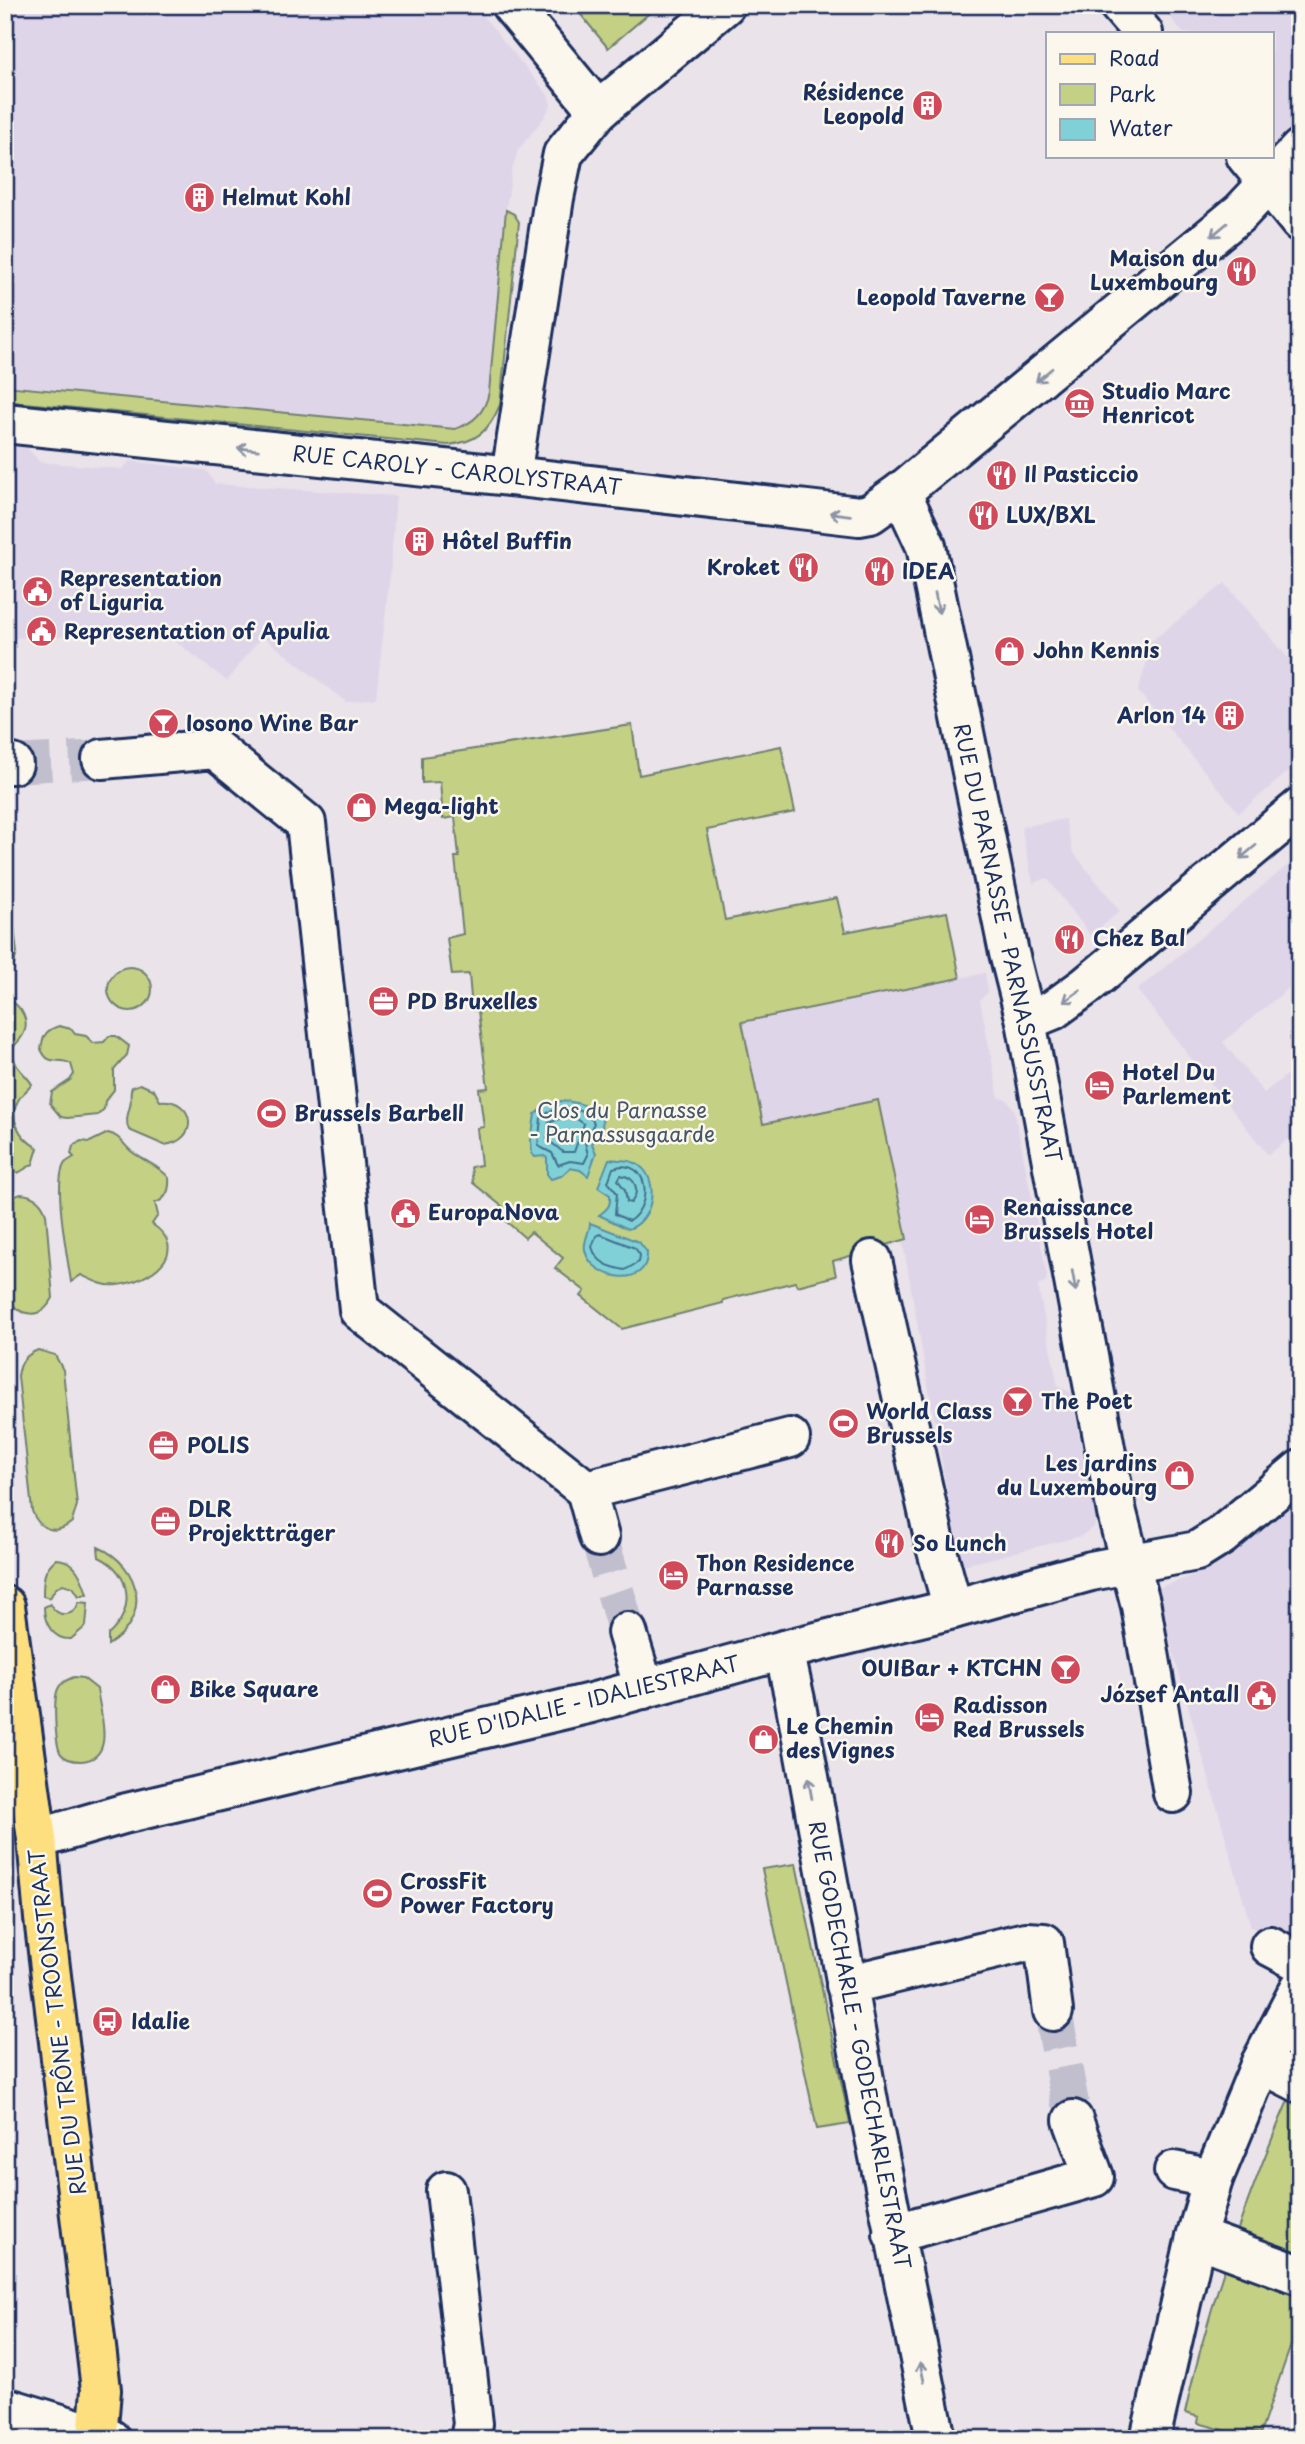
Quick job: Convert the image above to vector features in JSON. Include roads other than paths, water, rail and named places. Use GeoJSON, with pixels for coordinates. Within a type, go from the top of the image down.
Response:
{"type":"FeatureCollection","features":[{"type":"Feature","properties":{"kind":"main road","name":"RUE DU TRÔNE - TROONSTRAAT"},"geometry":{"type":"LineString","coordinates":[[5,1606],[37,1839],[44,1918],[101,2390],[101,2437]]}},
{"type":"Feature","properties":{"kind":"street"},"geometry":{"type":"LineString","coordinates":[[510,5],[598,111]]}},
{"type":"Feature","properties":{"kind":"street"},"geometry":{"type":"LineString","coordinates":[[511,476],[563,155],[598,111],[725,5]]}},
{"type":"Feature","properties":{"kind":"street"},"geometry":{"type":"LineString","coordinates":[[1119,5],[1142,32]]}},
{"type":"Feature","properties":{"kind":"street","name":"RUE CAROLY - CAROLYSTRAAT"},"geometry":{"type":"LineString","coordinates":[[5,423],[859,516],[870,514],[901,492],[1241,212],[1257,169],[1300,149]]}},
{"type":"Feature","properties":{"kind":"street"},"geometry":{"type":"LineString","coordinates":[[1257,169],[1300,222]]}},
{"type":"Feature","properties":{"kind":"street","name":"RUE DU PARNASSE - PARNASSUSSTRAAT"},"geometry":{"type":"LineString","coordinates":[[901,492],[926,545],[1009,953],[1026,1021],[1117,1513],[1141,1606],[1173,1793]]}},
{"type":"Feature","properties":{"kind":"street"},"geometry":{"type":"LineString","coordinates":[[102,758],[215,749],[306,823],[359,1310],[586,1490],[600,1537]]}},
{"type":"Feature","properties":{"kind":"street"},"geometry":{"type":"LineString","coordinates":[[1026,1021],[1053,1010],[1086,986],[1300,808]]}},
{"type":"Feature","properties":{"kind":"street"},"geometry":{"type":"LineString","coordinates":[[872,1260],[936,1547],[953,1609]]}},
{"type":"Feature","properties":{"kind":"street"},"geometry":{"type":"LineString","coordinates":[[586,1490],[790,1438]]}},
{"type":"Feature","properties":{"kind":"street","name":"RUE D'IDALIE - IDALIESTRAAT"},"geometry":{"type":"LineString","coordinates":[[37,1839],[123,1814],[644,1689],[784,1650],[1130,1562],[1197,1550],[1221,1535],[1300,1470]]}},
{"type":"Feature","properties":{"kind":"street"},"geometry":{"type":"LineString","coordinates":[[627,1632],[644,1689]]}},
{"type":"Feature","properties":{"kind":"street","name":"RUE GODECHARLE - GODECHARLESTRAAT"},"geometry":{"type":"LineString","coordinates":[[784,1650],[893,2234],[936,2439]]}},
{"type":"Feature","properties":{"kind":"street"},"geometry":{"type":"LineString","coordinates":[[846,1985],[1026,1942],[1044,1943],[1053,2011]]}},
{"type":"Feature","properties":{"kind":"street"},"geometry":{"type":"LineString","coordinates":[[1150,2439],[1196,2236],[1213,2179],[1261,2063],[1300,1988]]}},
{"type":"Feature","properties":{"kind":"street"},"geometry":{"type":"LineString","coordinates":[[1261,2063],[1300,2083]]}},
{"type":"Feature","properties":{"kind":"street"},"geometry":{"type":"LineString","coordinates":[[893,2234],[1094,2177],[1073,2120]]}},
{"type":"Feature","properties":{"kind":"street"},"geometry":{"type":"LineString","coordinates":[[1174,2171],[1213,2179]]}},
{"type":"Feature","properties":{"kind":"street"},"geometry":{"type":"LineString","coordinates":[[446,2191],[473,2424],[470,2439]]}},
{"type":"Feature","properties":{"kind":"street"},"geometry":{"type":"LineString","coordinates":[[1196,2236],[1300,2275]]}},
{"type":"Feature","properties":{"kind":"street"},"geometry":{"type":"LineString","coordinates":[[5,2407],[101,2437]]}},
{"type":"Feature","properties":{"kind":"water"},"geometry":{"type":"Polygon","coordinates":[[[561,1101],[590,1108],[601,1117],[601,1130],[592,1144],[596,1153],[588,1176],[580,1170],[570,1168],[561,1176],[551,1179],[547,1174],[547,1158],[535,1157],[532,1154],[535,1114],[545,1106],[561,1101]]]}},
{"type":"Feature","properties":{"kind":"water"},"geometry":{"type":"Polygon","coordinates":[[[609,1159],[636,1163],[650,1181],[652,1191],[648,1210],[637,1225],[628,1229],[599,1215],[607,1209],[610,1202],[610,1195],[598,1187],[609,1159]]]}},
{"type":"Feature","properties":{"kind":"water"},"geometry":{"type":"Polygon","coordinates":[[[590,1223],[639,1242],[647,1252],[645,1264],[639,1272],[630,1276],[608,1274],[589,1260],[585,1243],[590,1223]]]}},
{"type":"Feature","properties":{"kind":"tunnel"},"geometry":{"type":"LineString","coordinates":[[13,764],[102,759]]}},
{"type":"Feature","properties":{"kind":"tunnel"},"geometry":{"type":"LineString","coordinates":[[599,1537],[627,1632]]}},
{"type":"Feature","properties":{"kind":"tunnel"},"geometry":{"type":"LineString","coordinates":[[1053,2011],[1073,2120]]}},
{"type":"Feature","properties":{"kind":"place","name":"Résidence Leopold"},"geometry":{"type":"Point","coordinates":[927,105]}},
{"type":"Feature","properties":{"kind":"place","name":"Helmut Kohl"},"geometry":{"type":"Point","coordinates":[199,198]}},
{"type":"Feature","properties":{"kind":"place","name":"Maison du Luxembourg"},"geometry":{"type":"Point","coordinates":[1241,271]}},
{"type":"Feature","properties":{"kind":"place","name":"Leopold Taverne"},"geometry":{"type":"Point","coordinates":[1049,298]}},
{"type":"Feature","properties":{"kind":"place","name":"Studio Marc Henricot"},"geometry":{"type":"Point","coordinates":[1079,404]}},
{"type":"Feature","properties":{"kind":"place","name":"Il Pasticcio"},"geometry":{"type":"Point","coordinates":[1001,475]}},
{"type":"Feature","properties":{"kind":"place","name":"LUX/BXL"},"geometry":{"type":"Point","coordinates":[983,516]}},
{"type":"Feature","properties":{"kind":"place","name":"Hôtel Buffin"},"geometry":{"type":"Point","coordinates":[419,542]}},
{"type":"Feature","properties":{"kind":"place","name":"Kroket"},"geometry":{"type":"Point","coordinates":[803,568]}},
{"type":"Feature","properties":{"kind":"place","name":"IDEA"},"geometry":{"type":"Point","coordinates":[879,572]}},
{"type":"Feature","properties":{"kind":"place","name":"Representation of Liguria"},"geometry":{"type":"Point","coordinates":[37,591]}},
{"type":"Feature","properties":{"kind":"place","name":"Representation of Apulia"},"geometry":{"type":"Point","coordinates":[41,632]}},
{"type":"Feature","properties":{"kind":"place","name":"John Kennis"},"geometry":{"type":"Point","coordinates":[1010,651]}},
{"type":"Feature","properties":{"kind":"place","name":"Arlon 14"},"geometry":{"type":"Point","coordinates":[1229,716]}},
{"type":"Feature","properties":{"kind":"place","name":"Iosono Wine Bar"},"geometry":{"type":"Point","coordinates":[163,724]}},
{"type":"Feature","properties":{"kind":"place","name":"Mega-light"},"geometry":{"type":"Point","coordinates":[361,807]}},
{"type":"Feature","properties":{"kind":"place","name":"Chez Bal"},"geometry":{"type":"Point","coordinates":[1070,939]}},
{"type":"Feature","properties":{"kind":"place","name":"PD Bruxelles"},"geometry":{"type":"Point","coordinates":[384,1002]}},
{"type":"Feature","properties":{"kind":"place","name":"Hotel Du Parlement"},"geometry":{"type":"Point","coordinates":[1099,1085]}},
{"type":"Feature","properties":{"kind":"place","name":"Brussels Barbell"},"geometry":{"type":"Point","coordinates":[271,1114]}},
{"type":"Feature","properties":{"kind":"place","name":"EuropaNova"},"geometry":{"type":"Point","coordinates":[405,1213]}},
{"type":"Feature","properties":{"kind":"place","name":"Renaissance Brussels Hotel"},"geometry":{"type":"Point","coordinates":[980,1220]}},
{"type":"Feature","properties":{"kind":"place","name":"The Poet"},"geometry":{"type":"Point","coordinates":[1018,1402]}},
{"type":"Feature","properties":{"kind":"place","name":"World Class Brussels"},"geometry":{"type":"Point","coordinates":[843,1424]}},
{"type":"Feature","properties":{"kind":"place","name":"POLIS"},"geometry":{"type":"Point","coordinates":[164,1446]}},
{"type":"Feature","properties":{"kind":"place","name":"Les jardins du Luxembourg"},"geometry":{"type":"Point","coordinates":[1180,1476]}},
{"type":"Feature","properties":{"kind":"place","name":"DLR Projektträger"},"geometry":{"type":"Point","coordinates":[165,1522]}},
{"type":"Feature","properties":{"kind":"place","name":"So Lunch"},"geometry":{"type":"Point","coordinates":[890,1544]}},
{"type":"Feature","properties":{"kind":"place","name":"Thon Residence Parnasse"},"geometry":{"type":"Point","coordinates":[673,1576]}},
{"type":"Feature","properties":{"kind":"place","name":"OUIBar + KTCHN"},"geometry":{"type":"Point","coordinates":[1065,1669]}},
{"type":"Feature","properties":{"kind":"place","name":"Bike Square"},"geometry":{"type":"Point","coordinates":[166,1690]}},
{"type":"Feature","properties":{"kind":"place","name":"József Antall"},"geometry":{"type":"Point","coordinates":[1262,1695]}},
{"type":"Feature","properties":{"kind":"place","name":"Radisson Red Brussels"},"geometry":{"type":"Point","coordinates":[930,1718]}},
{"type":"Feature","properties":{"kind":"place","name":"Le Chemin des Vignes"},"geometry":{"type":"Point","coordinates":[763,1739]}},
{"type":"Feature","properties":{"kind":"place","name":"CrossFit Power Factory"},"geometry":{"type":"Point","coordinates":[377,1894]}},
{"type":"Feature","properties":{"kind":"place","name":"Idalie"},"geometry":{"type":"Point","coordinates":[108,2022]}},
{"type":"Feature","properties":{"kind":"park label","name":"Clos du Parnasse - Parnassusgaarde"},"geometry":{"type":"Point","coordinates":[622,1123]}}]}
